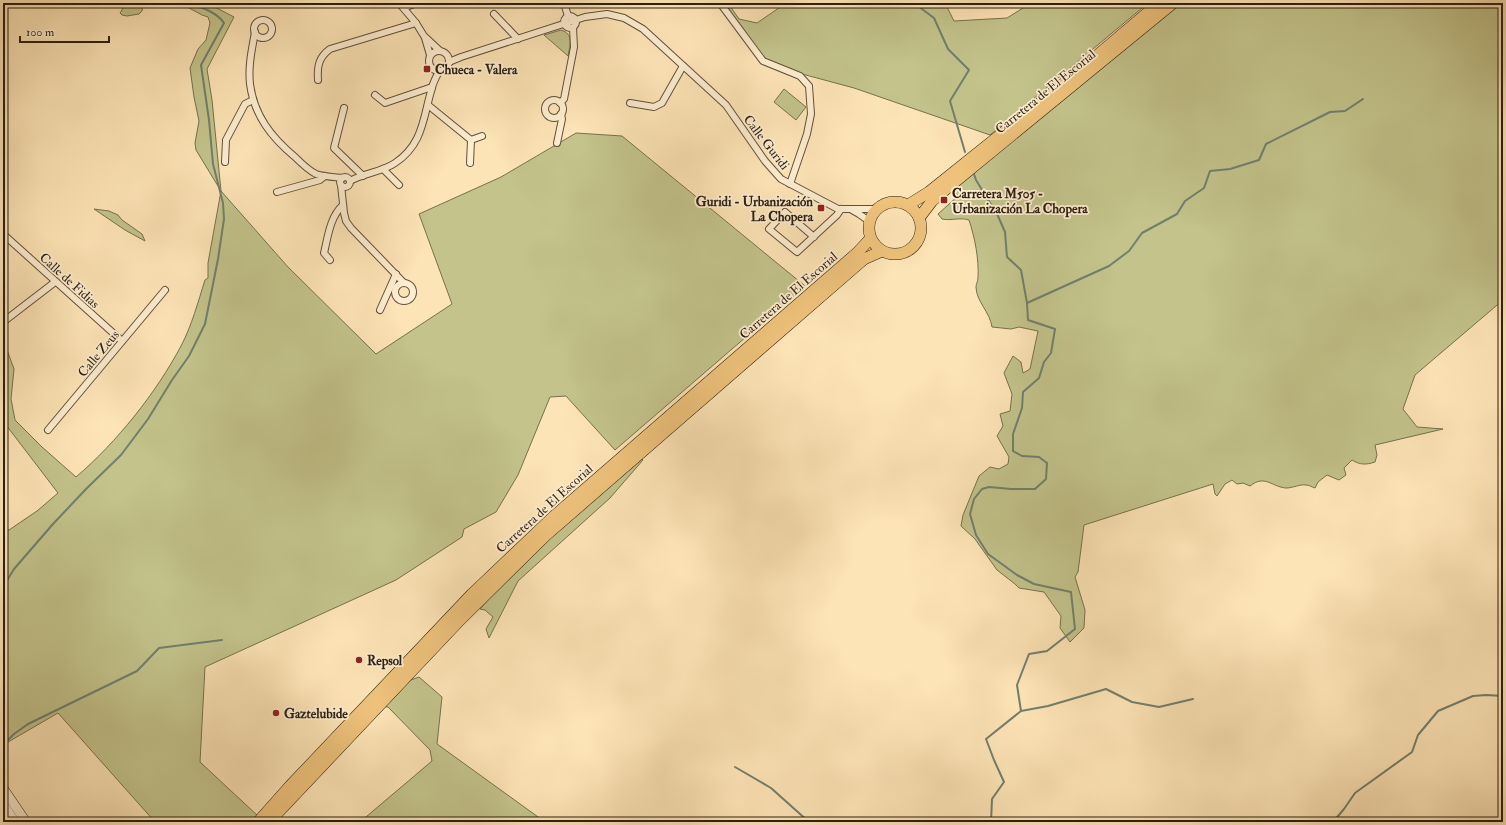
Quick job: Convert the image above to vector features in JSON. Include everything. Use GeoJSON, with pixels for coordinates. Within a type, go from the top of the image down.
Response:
{"type":"FeatureCollection","features":[{"type":"Feature","properties":{"kind":"highway","name":"Carretera de El Escorial"},"geometry":{"type":"LineString","coordinates":[[908,205],[929,192],[1055,91],[1159,3]]}},
{"type":"Feature","properties":{"kind":"highway","name":"Carretera de El Escorial"},"geometry":{"type":"LineString","coordinates":[[919,218],[932,201],[940,194],[1173,3]]}},
{"type":"Feature","properties":{"kind":"highway"},"geometry":{"type":"LineString","coordinates":[[892,202],[900,202],[908,205],[919,218],[921,227],[920,236],[912,248],[908,251],[900,254],[882,252],[875,246],[870,238],[868,230],[869,222],[876,209],[884,204],[892,202]]}},
{"type":"Feature","properties":{"kind":"highway","name":"Carretera de El Escorial"},"geometry":{"type":"LineString","coordinates":[[258,822],[290,786],[467,600],[547,523],[852,258],[870,238]]}},
{"type":"Feature","properties":{"kind":"highway","name":"Carretera de El Escorial"},"geometry":{"type":"LineString","coordinates":[[269,822],[460,620],[545,536],[864,259],[882,252]]}},
{"type":"Feature","properties":{"kind":"main road"},"geometry":{"type":"LineString","coordinates":[[3,788],[26,822]]}},
{"type":"Feature","properties":{"kind":"main road"},"geometry":{"type":"LineString","coordinates":[[3,804],[15,822]]}},
{"type":"Feature","properties":{"kind":"street"},"geometry":{"type":"LineString","coordinates":[[255,32],[250,59],[250,82],[253,100],[267,130],[304,166],[316,173],[345,182],[395,163],[415,144],[420,133],[432,87],[439,71],[444,69],[449,62],[446,54],[438,50],[424,36],[416,23],[399,3]]}},
{"type":"Feature","properties":{"kind":"street"},"geometry":{"type":"LineString","coordinates":[[404,8],[416,3]]}},
{"type":"Feature","properties":{"kind":"street"},"geometry":{"type":"LineString","coordinates":[[564,3],[568,16],[565,20],[565,24],[568,28],[573,28]]}},
{"type":"Feature","properties":{"kind":"street"},"geometry":{"type":"LineString","coordinates":[[720,3],[764,61],[800,76],[809,86],[811,114],[807,134],[790,184]]}},
{"type":"Feature","properties":{"kind":"street"},"geometry":{"type":"LineString","coordinates":[[494,14],[518,39]]}},
{"type":"Feature","properties":{"kind":"street","name":"Calle Guridi"},"geometry":{"type":"LineString","coordinates":[[449,62],[585,17],[611,15],[624,18],[643,28],[726,105],[765,161],[781,179],[841,209],[876,209]]}},
{"type":"Feature","properties":{"kind":"street"},"geometry":{"type":"LineString","coordinates":[[560,103],[564,99],[574,47],[573,28],[576,20],[574,17],[568,16]]}},
{"type":"Feature","properties":{"kind":"street"},"geometry":{"type":"LineString","coordinates":[[318,80],[318,70],[322,55],[330,48],[416,23]]}},
{"type":"Feature","properties":{"kind":"street"},"geometry":{"type":"LineString","coordinates":[[424,36],[430,56]]}},
{"type":"Feature","properties":{"kind":"street"},"geometry":{"type":"LineString","coordinates":[[432,87],[431,68],[428,62],[432,53],[438,50]]}},
{"type":"Feature","properties":{"kind":"street","name":"Calle Guridi"},"geometry":{"type":"LineString","coordinates":[[446,54],[461,57]]}},
{"type":"Feature","properties":{"kind":"street"},"geometry":{"type":"LineString","coordinates":[[630,104],[654,108],[662,103],[683,66]]}},
{"type":"Feature","properties":{"kind":"street"},"geometry":{"type":"LineString","coordinates":[[431,68],[439,71]]}},
{"type":"Feature","properties":{"kind":"street"},"geometry":{"type":"LineString","coordinates":[[375,95],[385,103],[432,87]]}},
{"type":"Feature","properties":{"kind":"street"},"geometry":{"type":"LineString","coordinates":[[225,162],[226,140],[245,104],[253,100]]}},
{"type":"Feature","properties":{"kind":"street"},"geometry":{"type":"LineString","coordinates":[[557,142],[562,119],[562,109],[560,103],[554,100],[546,105],[547,115],[556,118],[561,114]]}},
{"type":"Feature","properties":{"kind":"street"},"geometry":{"type":"LineString","coordinates":[[428,105],[471,140]]}},
{"type":"Feature","properties":{"kind":"street"},"geometry":{"type":"LineString","coordinates":[[344,108],[334,148],[359,177]]}},
{"type":"Feature","properties":{"kind":"street"},"geometry":{"type":"LineString","coordinates":[[471,140],[482,136]]}},
{"type":"Feature","properties":{"kind":"street"},"geometry":{"type":"LineString","coordinates":[[470,163],[471,140]]}},
{"type":"Feature","properties":{"kind":"street"},"geometry":{"type":"LineString","coordinates":[[383,168],[399,185]]}},
{"type":"Feature","properties":{"kind":"street"},"geometry":{"type":"LineString","coordinates":[[277,192],[320,180],[328,176]]}},
{"type":"Feature","properties":{"kind":"street"},"geometry":{"type":"LineString","coordinates":[[345,182],[343,203],[346,221],[404,283]]}},
{"type":"Feature","properties":{"kind":"street"},"geometry":{"type":"LineString","coordinates":[[330,260],[324,253],[333,219],[343,203]]}},
{"type":"Feature","properties":{"kind":"street"},"geometry":{"type":"LineString","coordinates":[[814,236],[785,212],[769,229],[797,252],[814,236],[841,209]]}},
{"type":"Feature","properties":{"kind":"street"},"geometry":{"type":"LineString","coordinates":[[848,209],[859,214],[869,222]]}},
{"type":"Feature","properties":{"kind":"street","name":"Calle de Fidias"},"geometry":{"type":"LineString","coordinates":[[3,234],[122,341]]}},
{"type":"Feature","properties":{"kind":"street"},"geometry":{"type":"LineString","coordinates":[[380,310],[396,274]]}},
{"type":"Feature","properties":{"kind":"street"},"geometry":{"type":"LineString","coordinates":[[3,321],[55,282]]}},
{"type":"Feature","properties":{"kind":"street","name":"Calle Zeus"},"geometry":{"type":"LineString","coordinates":[[48,430],[164,290]]}},
{"type":"Feature","properties":{"kind":"green space"},"geometry":{"type":"Polygon","coordinates":[[[126,3],[143,3],[142,11],[139,14],[127,16],[122,15],[120,13],[126,3]]]}},
{"type":"Feature","properties":{"kind":"green space"},"geometry":{"type":"Polygon","coordinates":[[[180,3],[209,4],[234,17],[207,69],[212,100],[221,191],[196,150],[195,143],[199,121],[190,68],[198,49],[206,40],[210,23],[208,17],[180,3]]]}},
{"type":"Feature","properties":{"kind":"green space"},"geometry":{"type":"Polygon","coordinates":[[[722,3],[728,3],[739,19],[757,23],[786,3],[945,3],[954,21],[1007,18],[1031,3],[1148,3],[990,135],[854,88],[791,71],[765,60],[722,3]]]}},
{"type":"Feature","properties":{"kind":"green space"},"geometry":{"type":"Polygon","coordinates":[[[1173,3],[1503,3],[1503,300],[1415,375],[1403,409],[1417,427],[1443,429],[1375,445],[1377,455],[1375,462],[1363,464],[1352,460],[1344,468],[1346,475],[1339,480],[1327,475],[1318,482],[1315,488],[1304,485],[1286,488],[1264,481],[1260,481],[1250,486],[1243,483],[1237,484],[1232,480],[1225,484],[1217,496],[1215,494],[1213,484],[1084,525],[1078,572],[1075,577],[1085,610],[1084,628],[1070,642],[1060,628],[1061,616],[1044,592],[1019,588],[997,570],[975,539],[961,526],[963,515],[979,476],[990,467],[999,469],[1008,464],[1009,457],[997,436],[1003,426],[1000,414],[1010,411],[1012,394],[1004,373],[1013,356],[1021,362],[1023,373],[1030,369],[1038,331],[1019,327],[1011,329],[992,327],[989,316],[978,297],[976,287],[978,279],[977,256],[975,241],[969,220],[942,219],[938,214],[958,196],[950,186],[1173,3]]]}},
{"type":"Feature","properties":{"kind":"green space"},"geometry":{"type":"Polygon","coordinates":[[[561,30],[568,34],[570,40],[568,56],[544,35],[561,30]]]}},
{"type":"Feature","properties":{"kind":"green space"},"geometry":{"type":"Polygon","coordinates":[[[784,89],[806,107],[796,120],[774,102],[784,89]]]}},
{"type":"Feature","properties":{"kind":"green space"},"geometry":{"type":"Polygon","coordinates":[[[576,133],[622,136],[805,286],[615,450],[566,396],[550,397],[518,475],[496,512],[464,529],[462,537],[396,580],[205,667],[200,762],[258,816],[254,822],[155,822],[58,713],[3,745],[3,530],[9,530],[37,511],[58,493],[3,421],[3,339],[14,369],[11,399],[15,420],[42,447],[76,477],[121,433],[148,399],[181,346],[192,322],[205,280],[208,278],[208,263],[221,191],[288,267],[376,354],[452,304],[419,214],[501,177],[576,133]]]}},
{"type":"Feature","properties":{"kind":"green space"},"geometry":{"type":"Polygon","coordinates":[[[94,209],[109,211],[118,215],[122,220],[142,234],[145,241],[125,230],[94,209]]]}},
{"type":"Feature","properties":{"kind":"green space"},"geometry":{"type":"Polygon","coordinates":[[[638,455],[643,460],[610,498],[518,581],[489,638],[486,629],[493,617],[485,610],[480,609],[545,536],[638,455]]]}},
{"type":"Feature","properties":{"kind":"green space"},"geometry":{"type":"Polygon","coordinates":[[[419,677],[442,697],[437,744],[545,822],[360,822],[432,761],[430,750],[388,707],[378,706],[408,681],[419,677]]]}},
{"type":"Feature","properties":{"kind":"waterway"},"geometry":{"type":"LineString","coordinates":[[3,587],[14,569],[53,524],[121,455],[148,419],[189,356],[205,324],[218,259],[224,219],[223,203],[213,164],[209,120],[201,65],[224,23],[212,12],[186,3]]}},
{"type":"Feature","properties":{"kind":"waterway"},"geometry":{"type":"LineString","coordinates":[[914,3],[934,18],[948,49],[969,70],[950,101],[965,152]]}},
{"type":"Feature","properties":{"kind":"waterway"},"geometry":{"type":"LineString","coordinates":[[1027,303],[1109,266],[1129,251],[1142,233],[1177,214],[1185,201],[1204,188],[1210,171],[1230,169],[1259,160],[1266,144],[1330,112],[1345,111],[1363,99]]}},
{"type":"Feature","properties":{"kind":"waterway"},"geometry":{"type":"LineString","coordinates":[[974,174],[976,180],[998,216],[1005,232],[1007,257],[1021,270],[1027,303],[1028,320],[1055,329],[1051,353],[1044,362],[1039,378],[1023,392],[1022,408],[1013,434],[1013,451],[1022,456],[1039,457],[1047,463],[1046,479],[1035,489],[989,487],[982,489],[974,499],[970,514],[976,535],[988,554],[1017,575],[1034,584],[1071,592],[1075,629],[1047,651],[1029,654],[1017,685],[1021,711],[986,739],[1004,782],[992,799],[991,822]]}},
{"type":"Feature","properties":{"kind":"waterway"},"geometry":{"type":"LineString","coordinates":[[3,745],[14,734],[28,724],[137,671],[159,648],[222,640]]}},
{"type":"Feature","properties":{"kind":"waterway"},"geometry":{"type":"LineString","coordinates":[[1021,711],[1048,706],[1106,689],[1132,702],[1159,707],[1193,699]]}},
{"type":"Feature","properties":{"kind":"waterway"},"geometry":{"type":"LineString","coordinates":[[1333,822],[1355,793],[1412,752],[1418,735],[1438,711],[1473,696],[1503,696]]}},
{"type":"Feature","properties":{"kind":"waterway"},"geometry":{"type":"LineString","coordinates":[[735,767],[771,788],[809,822]]}},
{"type":"Feature","properties":{"kind":"place","name":"Chueca - Valera"},"geometry":{"type":"Point","coordinates":[427,69]}},
{"type":"Feature","properties":{"kind":"place","name":"Carretera M505 - Urbanización La Chopera"},"geometry":{"type":"Point","coordinates":[944,200]}},
{"type":"Feature","properties":{"kind":"place","name":"Guridi - Urbanización La Chopera"},"geometry":{"type":"Point","coordinates":[821,208]}},
{"type":"Feature","properties":{"kind":"place","name":"Repsol"},"geometry":{"type":"Point","coordinates":[359,660]}},
{"type":"Feature","properties":{"kind":"place","name":"Gaztelubide"},"geometry":{"type":"Point","coordinates":[276,713]}}]}
